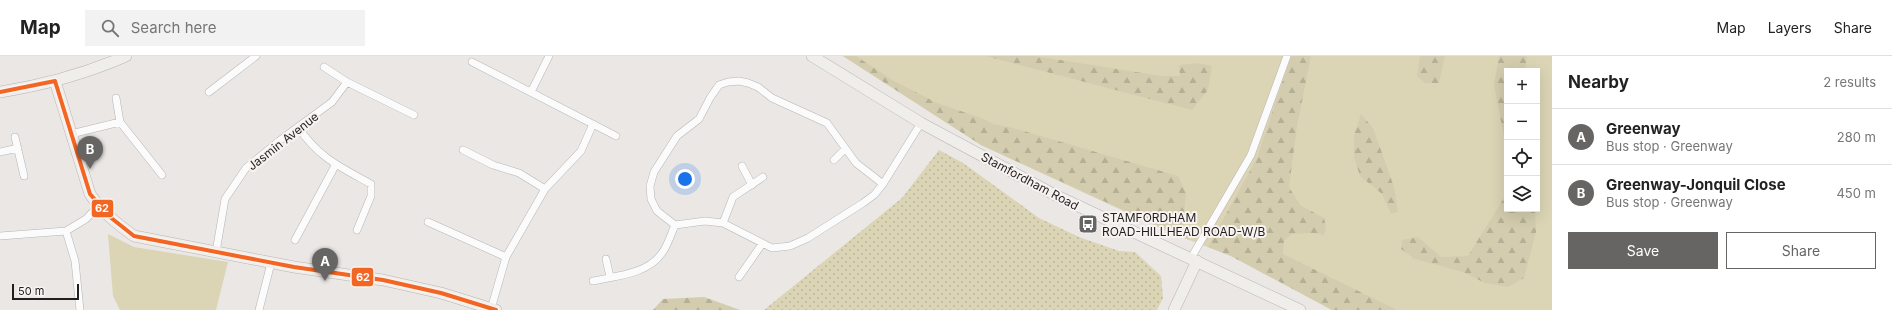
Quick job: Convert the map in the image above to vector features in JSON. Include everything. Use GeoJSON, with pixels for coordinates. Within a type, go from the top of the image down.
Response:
{"type":"FeatureCollection","features":[{"type":"Feature","properties":{"kind":"street"},"geometry":{"type":"LineString","coordinates":[[0,92],[55,81],[79,74],[126,56]]}},
{"type":"Feature","properties":{"kind":"street"},"geometry":{"type":"LineString","coordinates":[[209,92],[256,56]]}},
{"type":"Feature","properties":{"kind":"street"},"geometry":{"type":"LineString","coordinates":[[531,92],[550,56]]}},
{"type":"Feature","properties":{"kind":"street","name":"Stamfordham Road"},"geometry":{"type":"LineString","coordinates":[[812,56],[921,123],[1057,196],[1300,310]]}},
{"type":"Feature","properties":{"kind":"street"},"geometry":{"type":"LineString","coordinates":[[1174,310],[1194,260],[1251,155],[1287,56]]}},
{"type":"Feature","properties":{"kind":"street"},"geometry":{"type":"LineString","coordinates":[[472,62],[616,136]]}},
{"type":"Feature","properties":{"kind":"street"},"geometry":{"type":"LineString","coordinates":[[324,67],[347,82],[414,115]]}},
{"type":"Feature","properties":{"kind":"street"},"geometry":{"type":"LineString","coordinates":[[55,81],[90,194],[98,206],[114,222],[134,236],[338,275],[383,280],[441,293],[494,309],[506,257],[545,189],[581,151],[593,124]]}},
{"type":"Feature","properties":{"kind":"street"},"geometry":{"type":"LineString","coordinates":[[883,184],[856,163],[845,150],[827,123],[772,98],[758,87],[739,81],[719,85],[699,119],[677,136],[654,172],[650,186],[651,199],[657,211],[675,225],[705,221],[723,223],[772,248],[790,246],[808,238],[863,203],[883,184],[921,123]]}},
{"type":"Feature","properties":{"kind":"street","name":"Jasmin Avenue"},"geometry":{"type":"LineString","coordinates":[[216,252],[225,199],[246,168],[332,102],[347,82]]}},
{"type":"Feature","properties":{"kind":"street"},"geometry":{"type":"LineString","coordinates":[[116,98],[120,122],[162,175]]}},
{"type":"Feature","properties":{"kind":"street"},"geometry":{"type":"LineString","coordinates":[[71,134],[120,122]]}},
{"type":"Feature","properties":{"kind":"street"},"geometry":{"type":"LineString","coordinates":[[298,127],[312,146],[326,159],[372,184],[372,196],[357,230]]}},
{"type":"Feature","properties":{"kind":"street"},"geometry":{"type":"LineString","coordinates":[[15,137],[24,176]]}},
{"type":"Feature","properties":{"kind":"street"},"geometry":{"type":"LineString","coordinates":[[0,152],[18,148]]}},
{"type":"Feature","properties":{"kind":"street"},"geometry":{"type":"LineString","coordinates":[[463,150],[493,165],[519,174],[545,189]]}},
{"type":"Feature","properties":{"kind":"street"},"geometry":{"type":"LineString","coordinates":[[834,160],[845,150]]}},
{"type":"Feature","properties":{"kind":"street"},"geometry":{"type":"LineString","coordinates":[[295,240],[336,164]]}},
{"type":"Feature","properties":{"kind":"street"},"geometry":{"type":"LineString","coordinates":[[742,166],[752,185]]}},
{"type":"Feature","properties":{"kind":"street"},"geometry":{"type":"LineString","coordinates":[[723,223],[733,197],[763,177]]}},
{"type":"Feature","properties":{"kind":"street"},"geometry":{"type":"LineString","coordinates":[[0,236],[66,231],[86,219],[98,206]]}},
{"type":"Feature","properties":{"kind":"street"},"geometry":{"type":"LineString","coordinates":[[428,222],[506,257]]}},
{"type":"Feature","properties":{"kind":"street"},"geometry":{"type":"LineString","coordinates":[[592,281],[630,273],[651,265],[663,252],[675,225]]}},
{"type":"Feature","properties":{"kind":"street"},"geometry":{"type":"LineString","coordinates":[[66,231],[75,261],[80,310]]}},
{"type":"Feature","properties":{"kind":"street"},"geometry":{"type":"LineString","coordinates":[[739,277],[762,244]]}},
{"type":"Feature","properties":{"kind":"street"},"geometry":{"type":"LineString","coordinates":[[606,259],[610,277]]}},
{"type":"Feature","properties":{"kind":"street"},"geometry":{"type":"LineString","coordinates":[[260,310],[271,263]]}},
{"type":"Feature","properties":{"kind":"shaded area"},"geometry":{"type":"Polygon","coordinates":[[[843,56],[1552,56],[1552,310],[1332,310],[1231,256],[1171,233],[981,145],[843,56]]]}},
{"type":"Feature","properties":{"kind":"shaded area"},"geometry":{"type":"Polygon","coordinates":[[[939,150],[963,163],[1039,218],[1079,237],[1119,251],[1135,252],[1161,276],[1163,298],[1157,310],[764,310],[902,198],[939,150]]]}},
{"type":"Feature","properties":{"kind":"shaded area"},"geometry":{"type":"Polygon","coordinates":[[[108,234],[134,247],[228,262],[216,310],[120,310],[113,296],[108,234]]]}},
{"type":"Feature","properties":{"kind":"green space"},"geometry":{"type":"Polygon","coordinates":[[[843,56],[856,56],[892,80],[937,103],[984,119],[993,124],[1013,128],[1178,176],[1186,193],[1183,222],[1189,240],[981,145],[843,56]]]}},
{"type":"Feature","properties":{"kind":"green space"},"geometry":{"type":"Polygon","coordinates":[[[985,56],[1035,56],[1161,76],[1180,76],[1179,65],[1198,63],[1212,66],[1208,90],[1192,110],[985,56]]]}},
{"type":"Feature","properties":{"kind":"green space"},"geometry":{"type":"Polygon","coordinates":[[[1291,56],[1311,56],[1297,126],[1289,187],[1300,205],[1324,218],[1326,227],[1324,235],[1314,233],[1292,234],[1284,241],[1283,254],[1397,310],[1332,310],[1231,256],[1208,247],[1257,158],[1291,56]]]}},
{"type":"Feature","properties":{"kind":"green space"},"geometry":{"type":"Polygon","coordinates":[[[1420,56],[1445,56],[1439,83],[1425,83],[1417,76],[1420,56]]]}},
{"type":"Feature","properties":{"kind":"green space"},"geometry":{"type":"Polygon","coordinates":[[[1499,56],[1527,56],[1525,68],[1504,68],[1504,137],[1494,85],[1499,56]]]}},
{"type":"Feature","properties":{"kind":"green space"},"geometry":{"type":"Polygon","coordinates":[[[1361,114],[1373,128],[1394,187],[1398,212],[1391,214],[1382,194],[1360,176],[1354,157],[1354,135],[1361,114]]]}},
{"type":"Feature","properties":{"kind":"green space"},"geometry":{"type":"Polygon","coordinates":[[[1504,198],[1504,212],[1535,212],[1536,232],[1524,278],[1508,287],[1485,283],[1463,272],[1415,259],[1401,249],[1402,240],[1418,237],[1441,257],[1468,256],[1504,198]]]}},
{"type":"Feature","properties":{"kind":"green space"},"geometry":{"type":"Polygon","coordinates":[[[704,297],[740,310],[653,310],[663,299],[704,297]]]}},
{"type":"Feature","properties":{"kind":"transit line","name":"62"},"geometry":{"type":"LineString","coordinates":[[55,81],[90,194],[110,217],[134,236],[294,267],[383,280],[441,293],[496,310]]}},
{"type":"Feature","properties":{"kind":"transit line","name":"62"},"geometry":{"type":"LineString","coordinates":[[0,92],[55,81]]}},
{"type":"Feature","properties":{"kind":"place","name":"Greenway-Jonquil Close"},"geometry":{"type":"Point","coordinates":[90,169]}},
{"type":"Feature","properties":{"kind":"place","name":"STAMFORDHAM ROAD-HILLHEAD ROAD-W/B"},"geometry":{"type":"Point","coordinates":[1088,224]}},
{"type":"Feature","properties":{"kind":"place","name":"Greenway"},"geometry":{"type":"Point","coordinates":[325,281]}}]}
